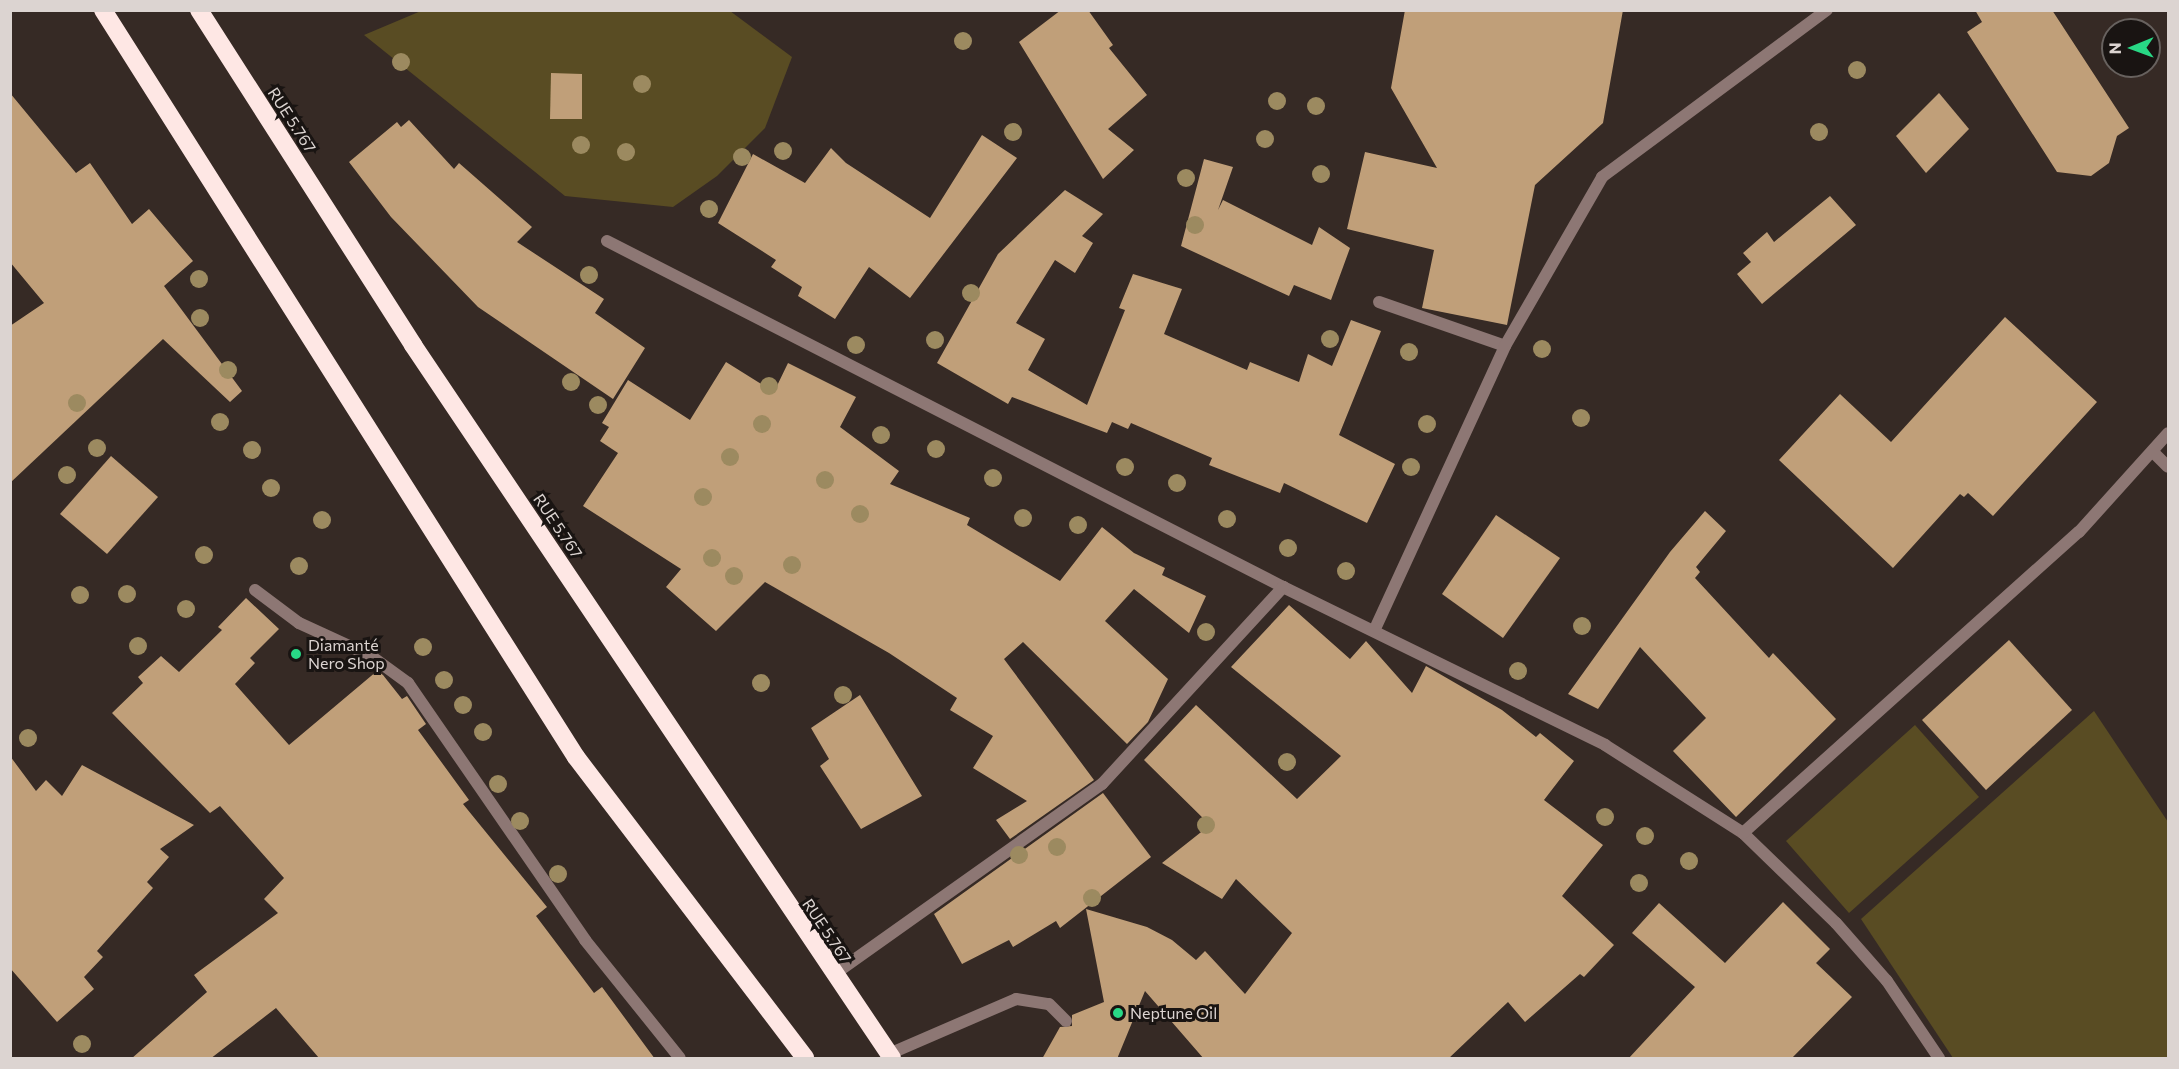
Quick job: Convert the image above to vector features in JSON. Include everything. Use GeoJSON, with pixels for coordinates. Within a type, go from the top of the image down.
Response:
{"type":"FeatureCollection","features":[{"type":"Feature","properties":{"kind":"highway"},"geometry":{"type":"LineString","coordinates":[[103,10],[576,757],[805,1059]]}},
{"type":"Feature","properties":{"kind":"highway","name":"RUE 5.767"},"geometry":{"type":"LineString","coordinates":[[199,10],[413,345],[833,975],[891,1056]]}},
{"type":"Feature","properties":{"kind":"street"},"geometry":{"type":"LineString","coordinates":[[1374,631],[1505,346],[1602,177],[1827,10]]}},
{"type":"Feature","properties":{"kind":"street"},"geometry":{"type":"LineString","coordinates":[[607,241],[1283,587],[1605,745],[1743,833],[1836,923],[1887,981],[1939,1059]]}},
{"type":"Feature","properties":{"kind":"street"},"geometry":{"type":"LineString","coordinates":[[1379,302],[1505,346]]}},
{"type":"Feature","properties":{"kind":"street"},"geometry":{"type":"LineString","coordinates":[[1743,833],[2079,532],[2169,433]]}},
{"type":"Feature","properties":{"kind":"street"},"geometry":{"type":"LineString","coordinates":[[2153,452],[2169,467]]}},
{"type":"Feature","properties":{"kind":"street"},"geometry":{"type":"LineString","coordinates":[[833,975],[1102,784],[1128,760],[1283,587]]}},
{"type":"Feature","properties":{"kind":"street"},"geometry":{"type":"LineString","coordinates":[[255,590],[299,623],[371,656],[408,683],[585,940],[680,1059]]}},
{"type":"Feature","properties":{"kind":"street"},"geometry":{"type":"LineString","coordinates":[[891,1056],[1016,999],[1049,1004],[1066,1021]]}},
{"type":"Feature","properties":{"kind":"shaded area"},"geometry":{"type":"Polygon","coordinates":[[[421,11],[730,11],[792,57],[765,128],[717,176],[673,207],[565,196],[364,35],[421,11]]]}},
{"type":"Feature","properties":{"kind":"shaded area"},"geometry":{"type":"Polygon","coordinates":[[[2094,711],[2168,822],[2168,1058],[1953,1058],[1861,919],[2094,711]]]}},
{"type":"Feature","properties":{"kind":"shaded area"},"geometry":{"type":"Polygon","coordinates":[[[1915,725],[1979,797],[1849,913],[1786,841],[1915,725]]]}},
{"type":"Feature","properties":{"kind":"building"},"geometry":{"type":"Polygon","coordinates":[[[1061,10],[1088,10],[1113,45],[1109,48],[1147,95],[1108,129],[1134,150],[1103,179],[1019,42],[1061,10]]]}},
{"type":"Feature","properties":{"kind":"building"},"geometry":{"type":"Polygon","coordinates":[[[1405,10],[1623,10],[1603,123],[1535,185],[1507,325],[1422,308],[1434,250],[1347,229],[1365,152],[1437,168],[1391,88],[1405,10]]]}},
{"type":"Feature","properties":{"kind":"building"},"geometry":{"type":"Polygon","coordinates":[[[1975,10],[2052,10],[2129,128],[2117,136],[2109,163],[2091,176],[2057,172],[1967,32],[1982,22],[1975,10]]]}},
{"type":"Feature","properties":{"kind":"building"},"geometry":{"type":"Polygon","coordinates":[[[551,73],[582,74],[582,119],[550,119],[551,73]]]}},
{"type":"Feature","properties":{"kind":"building"},"geometry":{"type":"Polygon","coordinates":[[[10,93],[76,173],[90,163],[132,224],[149,209],[193,261],[164,286],[242,391],[230,402],[163,339],[10,483],[10,326],[44,303],[10,262],[10,93]]]}},
{"type":"Feature","properties":{"kind":"building"},"geometry":{"type":"Polygon","coordinates":[[[1939,93],[1969,129],[1926,173],[1896,136],[1939,93]]]}},
{"type":"Feature","properties":{"kind":"building"},"geometry":{"type":"Polygon","coordinates":[[[409,120],[454,169],[459,163],[532,227],[517,242],[604,299],[595,313],[645,348],[613,399],[478,307],[391,217],[349,162],[397,122],[401,127],[409,120]]]}},
{"type":"Feature","properties":{"kind":"building"},"geometry":{"type":"Polygon","coordinates":[[[982,135],[1017,158],[910,298],[869,267],[835,319],[798,296],[802,287],[771,267],[776,260],[718,223],[753,154],[805,183],[831,148],[846,163],[930,218],[982,135]]]}},
{"type":"Feature","properties":{"kind":"building"},"geometry":{"type":"Polygon","coordinates":[[[1204,159],[1233,167],[1218,210],[1223,200],[1312,245],[1319,227],[1350,248],[1331,300],[1294,285],[1289,296],[1181,246],[1204,159]]]}},
{"type":"Feature","properties":{"kind":"building"},"geometry":{"type":"Polygon","coordinates":[[[1065,190],[1103,214],[1082,236],[1093,243],[1075,273],[1055,260],[1016,323],[1045,339],[1028,370],[1087,405],[1125,310],[1119,308],[1133,274],[1182,289],[1164,334],[1247,370],[1250,362],[1299,382],[1308,354],[1332,366],[1351,320],[1381,331],[1339,435],[1395,464],[1367,523],[1284,483],[1280,493],[1209,465],[1212,458],[1131,423],[1128,429],[1112,422],[1107,433],[1012,397],[1008,404],[937,363],[998,254],[1065,190]]]}},
{"type":"Feature","properties":{"kind":"building"},"geometry":{"type":"Polygon","coordinates":[[[1830,196],[1856,225],[1762,304],[1737,274],[1751,262],[1743,253],[1767,232],[1774,242],[1830,196]]]}},
{"type":"Feature","properties":{"kind":"building"},"geometry":{"type":"Polygon","coordinates":[[[2005,317],[2097,402],[1993,516],[1968,493],[1964,497],[1960,494],[1893,568],[1779,460],[1840,394],[1891,442],[2005,317]]]}},
{"type":"Feature","properties":{"kind":"building"},"geometry":{"type":"Polygon","coordinates":[[[726,362],[774,392],[788,363],[856,397],[840,427],[899,471],[890,484],[970,518],[967,525],[1060,581],[1102,527],[1134,553],[1165,568],[1162,575],[1206,596],[1189,633],[1134,589],[1105,621],[1168,679],[1148,722],[1127,744],[1023,642],[1004,659],[1094,780],[1010,839],[996,820],[1027,801],[973,768],[993,736],[950,710],[957,698],[889,653],[765,582],[716,631],[666,587],[681,569],[583,506],[618,453],[600,441],[609,427],[602,423],[628,380],[690,420],[726,362]]]}},
{"type":"Feature","properties":{"kind":"building"},"geometry":{"type":"Polygon","coordinates":[[[111,456],[158,497],[107,554],[60,514],[111,456]]]}},
{"type":"Feature","properties":{"kind":"building"},"geometry":{"type":"Polygon","coordinates":[[[1705,511],[1726,531],[1696,567],[1700,572],[1695,578],[1769,658],[1773,653],[1836,719],[1736,817],[1673,751],[1706,718],[1640,647],[1598,709],[1568,694],[1670,552],[1705,511]]]}},
{"type":"Feature","properties":{"kind":"building"},"geometry":{"type":"Polygon","coordinates":[[[1496,515],[1560,558],[1503,638],[1442,594],[1496,515]]]}},
{"type":"Feature","properties":{"kind":"building"},"geometry":{"type":"Polygon","coordinates":[[[246,598],[279,629],[250,658],[255,663],[235,684],[289,745],[377,671],[383,675],[402,699],[407,696],[426,724],[418,730],[469,800],[463,804],[547,907],[536,916],[594,993],[602,987],[655,1059],[319,1058],[276,1008],[210,1059],[131,1059],[207,992],[194,975],[278,913],[264,899],[284,878],[220,806],[210,813],[112,713],[143,683],[138,677],[161,656],[179,672],[222,630],[218,627],[246,598]]]}},
{"type":"Feature","properties":{"kind":"building"},"geometry":{"type":"Polygon","coordinates":[[[1289,605],[1350,659],[1366,641],[1412,693],[1426,666],[1502,710],[1536,737],[1540,733],[1574,761],[1544,800],[1603,845],[1562,896],[1614,945],[1584,977],[1580,974],[1525,1022],[1508,1002],[1448,1059],[1204,1059],[1145,991],[1117,1059],[1042,1059],[1060,1027],[1072,1026],[1072,1015],[1104,1002],[1086,909],[1147,927],[1172,940],[1196,960],[1205,951],[1245,994],[1292,933],[1236,879],[1222,899],[1162,863],[1210,825],[1144,760],[1196,705],[1297,799],[1341,756],[1231,667],[1289,605]]]}},
{"type":"Feature","properties":{"kind":"building"},"geometry":{"type":"Polygon","coordinates":[[[2009,640],[2072,710],[1986,790],[1922,720],[2009,640]]]}},
{"type":"Feature","properties":{"kind":"building"},"geometry":{"type":"Polygon","coordinates":[[[860,695],[922,796],[861,829],[820,766],[829,759],[811,728],[860,695]]]}},
{"type":"Feature","properties":{"kind":"building"},"geometry":{"type":"Polygon","coordinates":[[[10,756],[36,791],[46,780],[62,796],[82,765],[194,825],[160,849],[169,857],[147,882],[153,888],[97,951],[103,957],[84,977],[94,989],[57,1022],[10,968],[10,756]]]}},
{"type":"Feature","properties":{"kind":"building"},"geometry":{"type":"Polygon","coordinates":[[[1103,793],[1151,857],[1060,928],[1056,921],[1013,947],[1009,940],[962,964],[934,914],[1103,793]]]}},
{"type":"Feature","properties":{"kind":"building"},"geometry":{"type":"Polygon","coordinates":[[[1783,902],[1830,949],[1816,963],[1852,997],[1791,1059],[1628,1059],[1695,987],[1632,933],[1659,903],[1725,963],[1783,902]]]}},
{"type":"Feature","properties":{"kind":"place","name":"Diamanté Nero Shop"},"geometry":{"type":"Point","coordinates":[296,654]}},
{"type":"Feature","properties":{"kind":"place","name":"Neptune Oil"},"geometry":{"type":"Point","coordinates":[1118,1013]}}]}
